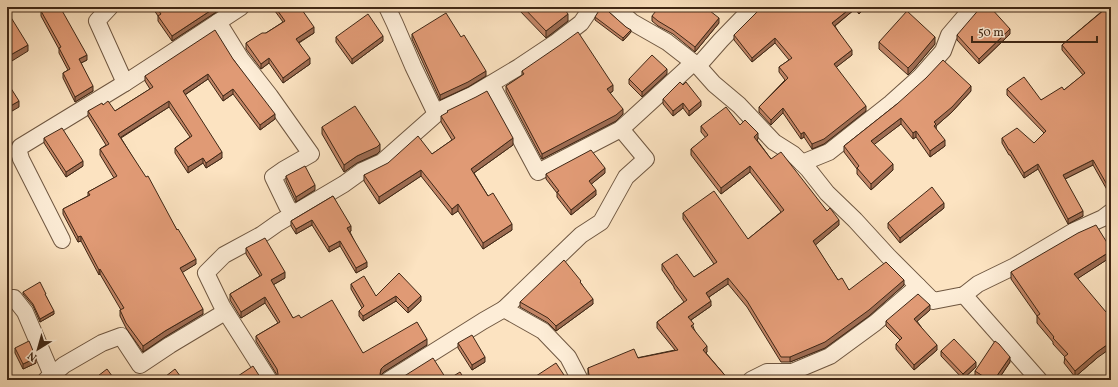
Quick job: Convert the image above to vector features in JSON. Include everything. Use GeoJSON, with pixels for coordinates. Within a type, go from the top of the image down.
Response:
{"type":"FeatureCollection","features":[{"type":"Feature","properties":{"kind":"street"},"geometry":{"type":"LineString","coordinates":[[110,7],[97,21],[125,83]]}},
{"type":"Feature","properties":{"kind":"street"},"geometry":{"type":"LineString","coordinates":[[62,240],[21,159],[19,152],[20,147],[125,83],[241,7]]}},
{"type":"Feature","properties":{"kind":"street"},"geometry":{"type":"LineString","coordinates":[[386,7],[436,114]]}},
{"type":"Feature","properties":{"kind":"street"},"geometry":{"type":"LineString","coordinates":[[268,380],[225,312],[206,273],[224,255],[261,235],[278,223],[344,184],[362,171],[382,162],[442,109],[472,95],[555,43],[581,23],[592,7]]}},
{"type":"Feature","properties":{"kind":"street"},"geometry":{"type":"LineString","coordinates":[[615,7],[632,22],[667,42],[695,65],[714,84],[739,105],[774,142],[793,154],[827,193],[933,301],[964,295],[978,284],[1015,266],[1074,231],[1103,218],[1111,212]]}},
{"type":"Feature","properties":{"kind":"street"},"geometry":{"type":"LineString","coordinates":[[490,84],[538,172],[621,129],[695,65],[753,7]]}},
{"type":"Feature","properties":{"kind":"street"},"geometry":{"type":"LineString","coordinates":[[802,163],[829,152],[920,77],[943,51],[949,36],[973,7]]}},
{"type":"Feature","properties":{"kind":"street"},"geometry":{"type":"LineString","coordinates":[[218,22],[241,58],[311,154],[273,177],[287,206],[293,214]]}},
{"type":"Feature","properties":{"kind":"street"},"geometry":{"type":"LineString","coordinates":[[389,380],[504,309],[581,235],[601,222],[626,177],[646,160],[621,129]]}},
{"type":"Feature","properties":{"kind":"street"},"geometry":{"type":"LineString","coordinates":[[751,380],[767,372],[792,372],[830,356],[875,323],[918,286]]}},
{"type":"Feature","properties":{"kind":"street"},"geometry":{"type":"LineString","coordinates":[[964,295],[1039,380]]}},
{"type":"Feature","properties":{"kind":"street"},"geometry":{"type":"LineString","coordinates":[[7,299],[14,298],[25,312],[49,378],[64,365],[102,344],[121,336],[140,365],[225,312]]}},
{"type":"Feature","properties":{"kind":"street"},"geometry":{"type":"LineString","coordinates":[[504,309],[542,331],[568,357],[580,380]]}},
{"type":"Feature","properties":{"kind":"building"},"geometry":{"type":"Polygon","coordinates":[[[50,7],[60,7],[87,55],[79,59],[93,86],[75,97],[63,73],[70,69],[59,48],[61,47],[41,11],[50,7]]]}},
{"type":"Feature","properties":{"kind":"building"},"geometry":{"type":"Polygon","coordinates":[[[156,7],[216,7],[172,36],[158,16],[161,14],[156,7]]]}},
{"type":"Feature","properties":{"kind":"building"},"geometry":{"type":"Polygon","coordinates":[[[275,7],[300,7],[314,27],[296,39],[310,58],[283,78],[269,58],[261,64],[246,43],[285,21],[275,7]]]}},
{"type":"Feature","properties":{"kind":"building"},"geometry":{"type":"Polygon","coordinates":[[[523,7],[563,7],[568,14],[546,31],[523,7]]]}},
{"type":"Feature","properties":{"kind":"building"},"geometry":{"type":"Polygon","coordinates":[[[601,7],[607,7],[609,12],[631,30],[623,38],[595,17],[601,7]]]}},
{"type":"Feature","properties":{"kind":"building"},"geometry":{"type":"Polygon","coordinates":[[[659,7],[705,7],[719,18],[695,47],[652,16],[659,7]]]}},
{"type":"Feature","properties":{"kind":"building"},"geometry":{"type":"Polygon","coordinates":[[[761,7],[852,7],[832,23],[852,50],[834,64],[866,106],[824,139],[812,144],[804,132],[801,134],[783,108],[771,120],[759,107],[788,78],[779,67],[792,58],[775,38],[752,58],[734,35],[761,7]]]}},
{"type":"Feature","properties":{"kind":"building"},"geometry":{"type":"Polygon","coordinates":[[[981,7],[990,7],[1010,29],[979,59],[957,35],[981,7]]]}},
{"type":"Feature","properties":{"kind":"building"},"geometry":{"type":"Polygon","coordinates":[[[1101,7],[1111,7],[1111,189],[1110,190],[1093,160],[1063,175],[1083,211],[1068,219],[1038,164],[1024,173],[1002,138],[1017,128],[1034,143],[1046,131],[1007,89],[1024,77],[1041,100],[1062,87],[1064,90],[1085,73],[1062,45],[1104,10],[1101,7]]]}},
{"type":"Feature","properties":{"kind":"building"},"geometry":{"type":"Polygon","coordinates":[[[7,11],[28,45],[7,57],[7,11]]]}},
{"type":"Feature","properties":{"kind":"building"},"geometry":{"type":"Polygon","coordinates":[[[907,11],[935,37],[908,68],[879,42],[907,11]]]}},
{"type":"Feature","properties":{"kind":"building"},"geometry":{"type":"Polygon","coordinates":[[[446,13],[461,37],[464,35],[486,71],[468,82],[440,95],[412,34],[446,13]]]}},
{"type":"Feature","properties":{"kind":"building"},"geometry":{"type":"Polygon","coordinates":[[[368,14],[383,36],[352,59],[336,37],[368,14]]]}},
{"type":"Feature","properties":{"kind":"building"},"geometry":{"type":"Polygon","coordinates":[[[215,30],[233,59],[275,114],[260,125],[233,89],[223,96],[208,74],[183,91],[222,152],[206,163],[203,158],[188,167],[175,148],[192,136],[169,101],[118,134],[146,177],[148,176],[177,230],[178,229],[196,259],[180,268],[203,309],[165,331],[143,346],[126,323],[120,310],[124,308],[100,269],[99,270],[81,236],[78,237],[63,209],[90,195],[88,192],[117,176],[100,149],[109,144],[88,111],[102,103],[103,105],[108,101],[115,111],[153,87],[145,76],[215,30]]]}},
{"type":"Feature","properties":{"kind":"building"},"geometry":{"type":"Polygon","coordinates":[[[578,32],[613,85],[607,89],[623,109],[616,115],[542,154],[506,86],[524,74],[522,71],[578,32]]]}},
{"type":"Feature","properties":{"kind":"building"},"geometry":{"type":"Polygon","coordinates":[[[652,55],[667,69],[642,92],[629,79],[652,55]]]}},
{"type":"Feature","properties":{"kind":"building"},"geometry":{"type":"Polygon","coordinates":[[[943,60],[971,86],[952,107],[934,122],[936,124],[934,126],[945,140],[930,151],[916,131],[913,133],[901,118],[871,141],[893,164],[871,184],[857,168],[859,166],[844,146],[897,104],[926,78],[943,60]]]}},
{"type":"Feature","properties":{"kind":"building"},"geometry":{"type":"Polygon","coordinates":[[[7,82],[19,101],[7,108],[7,82]]]}},
{"type":"Feature","properties":{"kind":"building"},"geometry":{"type":"Polygon","coordinates":[[[680,82],[683,85],[686,82],[701,101],[689,111],[683,103],[673,111],[663,99],[680,82]]]}},
{"type":"Feature","properties":{"kind":"building"},"geometry":{"type":"Polygon","coordinates":[[[487,91],[513,138],[471,169],[488,196],[493,193],[512,224],[483,243],[458,204],[452,209],[421,170],[379,197],[364,175],[388,163],[418,136],[432,154],[455,138],[441,116],[448,112],[447,111],[487,91]]]}},
{"type":"Feature","properties":{"kind":"building"},"geometry":{"type":"Polygon","coordinates":[[[355,106],[380,144],[377,147],[357,156],[344,165],[322,127],[355,106]]]}},
{"type":"Feature","properties":{"kind":"building"},"geometry":{"type":"Polygon","coordinates":[[[726,107],[740,125],[745,120],[758,133],[754,137],[771,159],[781,152],[827,211],[830,208],[839,220],[813,241],[838,280],[842,278],[849,290],[886,262],[904,280],[869,310],[825,342],[790,357],[781,357],[747,301],[728,278],[706,293],[711,301],[688,317],[694,324],[691,326],[707,346],[703,350],[729,380],[699,380],[697,378],[682,380],[587,380],[589,375],[588,368],[634,349],[638,358],[678,350],[657,322],[687,300],[662,264],[677,254],[694,277],[717,262],[683,213],[714,191],[748,239],[784,210],[750,166],[721,188],[691,149],[708,135],[701,126],[726,107]]]}},
{"type":"Feature","properties":{"kind":"building"},"geometry":{"type":"Polygon","coordinates":[[[62,128],[83,161],[66,172],[44,138],[62,128]]]}},
{"type":"Feature","properties":{"kind":"building"},"geometry":{"type":"Polygon","coordinates":[[[591,150],[605,168],[589,181],[596,190],[571,210],[557,192],[559,191],[546,174],[591,150]]]}},
{"type":"Feature","properties":{"kind":"building"},"geometry":{"type":"Polygon","coordinates":[[[305,166],[315,185],[296,197],[286,176],[305,166]]]}},
{"type":"Feature","properties":{"kind":"building"},"geometry":{"type":"Polygon","coordinates":[[[932,187],[944,203],[900,238],[888,223],[932,187]]]}},
{"type":"Feature","properties":{"kind":"building"},"geometry":{"type":"Polygon","coordinates":[[[333,196],[351,226],[347,228],[367,262],[356,268],[340,241],[329,247],[312,220],[296,229],[291,221],[333,196]]]}},
{"type":"Feature","properties":{"kind":"building"},"geometry":{"type":"Polygon","coordinates":[[[1096,225],[1111,251],[1074,274],[1106,312],[1111,308],[1111,342],[1075,371],[1064,357],[1068,354],[1053,338],[1054,337],[1037,316],[1040,314],[1011,272],[1078,233],[1096,225]]]}},
{"type":"Feature","properties":{"kind":"building"},"geometry":{"type":"Polygon","coordinates":[[[265,238],[285,272],[271,280],[293,318],[299,315],[301,318],[332,300],[363,353],[417,322],[427,339],[384,366],[381,369],[380,374],[382,380],[276,380],[278,374],[277,369],[256,336],[280,322],[265,297],[241,312],[230,294],[262,275],[246,248],[265,238]]]}},
{"type":"Feature","properties":{"kind":"building"},"geometry":{"type":"Polygon","coordinates":[[[564,260],[593,299],[556,326],[548,318],[520,302],[564,260]]]}},
{"type":"Feature","properties":{"kind":"building"},"geometry":{"type":"Polygon","coordinates":[[[399,273],[421,296],[408,308],[396,296],[363,316],[359,311],[364,306],[351,284],[364,276],[376,296],[399,273]]]}},
{"type":"Feature","properties":{"kind":"building"},"geometry":{"type":"Polygon","coordinates":[[[40,282],[54,311],[40,319],[33,304],[23,292],[40,282]]]}},
{"type":"Feature","properties":{"kind":"building"},"geometry":{"type":"Polygon","coordinates":[[[918,294],[930,305],[914,319],[937,345],[914,365],[896,344],[902,338],[886,321],[918,294]]]}},
{"type":"Feature","properties":{"kind":"building"},"geometry":{"type":"Polygon","coordinates":[[[472,335],[485,357],[472,365],[458,343],[472,335]]]}},
{"type":"Feature","properties":{"kind":"building"},"geometry":{"type":"Polygon","coordinates":[[[954,339],[976,362],[963,374],[941,351],[954,339]]]}},
{"type":"Feature","properties":{"kind":"building"},"geometry":{"type":"Polygon","coordinates":[[[29,341],[36,358],[23,364],[15,348],[29,341]]]}},
{"type":"Feature","properties":{"kind":"building"},"geometry":{"type":"Polygon","coordinates":[[[995,341],[1010,357],[994,380],[989,380],[975,371],[995,341]]]}},
{"type":"Feature","properties":{"kind":"building"},"geometry":{"type":"Polygon","coordinates":[[[433,358],[447,380],[398,380],[433,358]]]}},
{"type":"Feature","properties":{"kind":"building"},"geometry":{"type":"Polygon","coordinates":[[[556,363],[566,378],[570,376],[573,380],[530,380],[556,363]]]}},
{"type":"Feature","properties":{"kind":"building"},"geometry":{"type":"Polygon","coordinates":[[[253,366],[262,380],[232,380],[253,366]]]}},
{"type":"Feature","properties":{"kind":"building"},"geometry":{"type":"Polygon","coordinates":[[[107,369],[115,380],[94,380],[94,379],[107,369]]]}},
{"type":"Feature","properties":{"kind":"building"},"geometry":{"type":"Polygon","coordinates":[[[175,369],[183,380],[161,380],[175,369]]]}},
{"type":"Feature","properties":{"kind":"building"},"geometry":{"type":"Polygon","coordinates":[[[460,372],[465,380],[447,380],[460,372]]]}}]}
